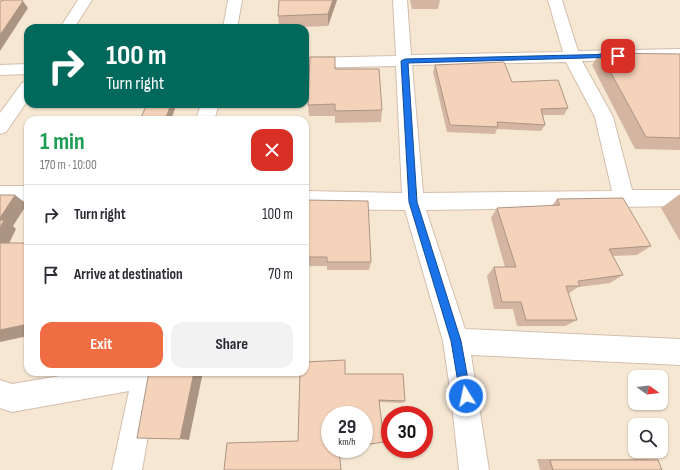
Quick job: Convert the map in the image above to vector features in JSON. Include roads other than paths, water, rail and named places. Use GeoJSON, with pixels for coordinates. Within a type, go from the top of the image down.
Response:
{"type":"FeatureCollection","features":[{"type":"Feature","properties":{"kind":"street"},"geometry":{"type":"LineString","coordinates":[[70,24],[85,0]]}},
{"type":"Feature","properties":{"kind":"street"},"geometry":{"type":"LineString","coordinates":[[231,24],[235,0]]}},
{"type":"Feature","properties":{"kind":"street"},"geometry":{"type":"LineString","coordinates":[[400,0],[413,202],[456,341],[466,396],[474,470]]}},
{"type":"Feature","properties":{"kind":"street"},"geometry":{"type":"LineString","coordinates":[[555,0],[572,57],[604,117],[624,199]]}},
{"type":"Feature","properties":{"kind":"street"},"geometry":{"type":"LineString","coordinates":[[309,63],[680,54]]}},
{"type":"Feature","properties":{"kind":"street"},"geometry":{"type":"LineString","coordinates":[[0,70],[24,69]]}},
{"type":"Feature","properties":{"kind":"street"},"geometry":{"type":"LineString","coordinates":[[0,127],[24,93]]}},
{"type":"Feature","properties":{"kind":"street"},"geometry":{"type":"LineString","coordinates":[[0,194],[24,194]]}},
{"type":"Feature","properties":{"kind":"street"},"geometry":{"type":"LineString","coordinates":[[309,200],[413,202],[680,198]]}},
{"type":"Feature","properties":{"kind":"street"},"geometry":{"type":"LineString","coordinates":[[456,341],[680,352]]}},
{"type":"Feature","properties":{"kind":"street"},"geometry":{"type":"LineString","coordinates":[[0,394],[12,398],[130,376]]}},
{"type":"Feature","properties":{"kind":"street"},"geometry":{"type":"LineString","coordinates":[[127,470],[145,376]]}}]}
